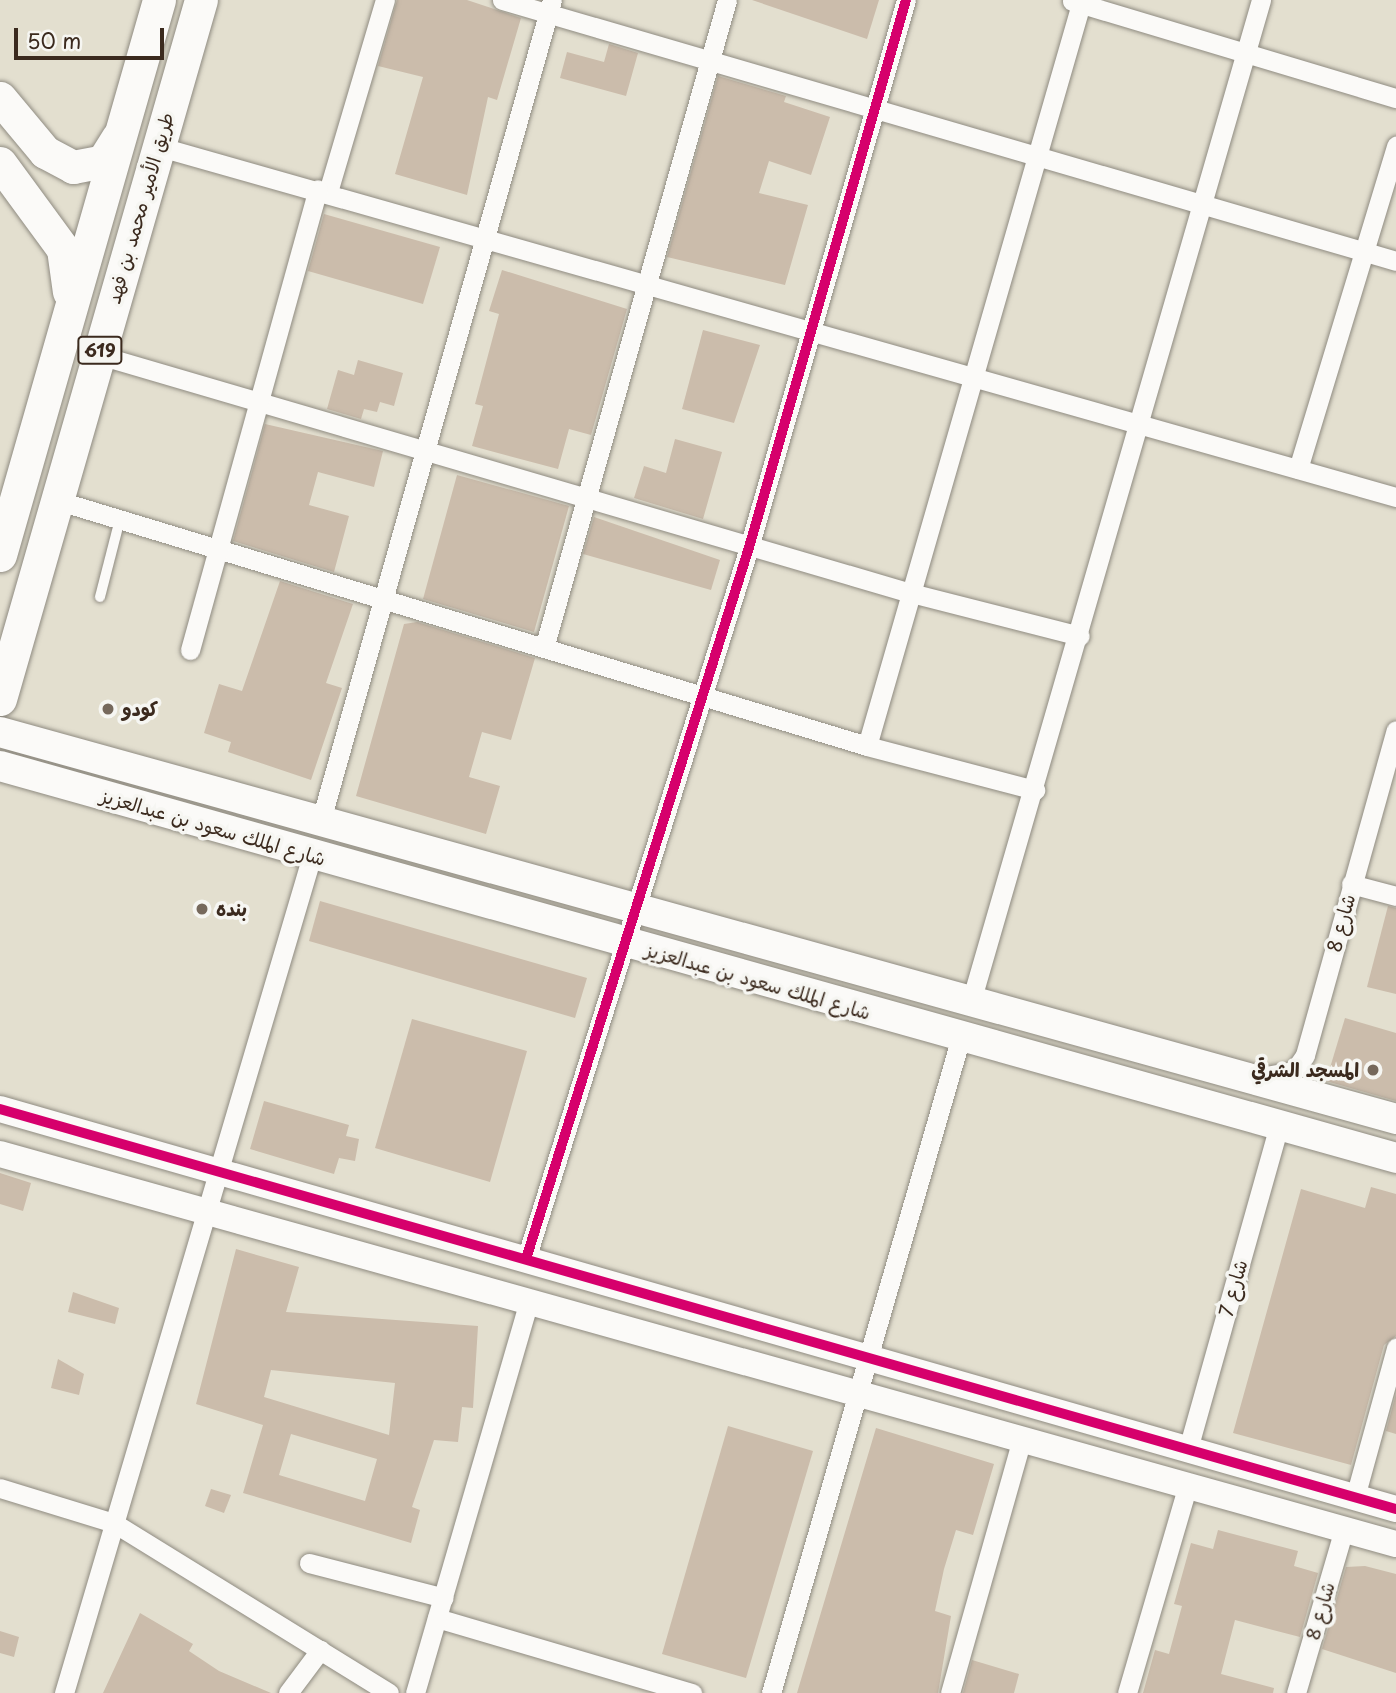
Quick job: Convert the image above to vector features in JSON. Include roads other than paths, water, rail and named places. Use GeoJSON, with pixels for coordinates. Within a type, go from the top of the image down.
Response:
{"type":"FeatureCollection","features":[{"type":"Feature","properties":{"kind":"highway","name":"طريق الأمير محمد بن فهد"},"geometry":{"type":"LineString","coordinates":[[0,555],[70,302],[159,0]]}},
{"type":"Feature","properties":{"kind":"highway","name":"طريق الأمير محمد بن فهد"},"geometry":{"type":"LineString","coordinates":[[0,699],[201,0]]}},
{"type":"Feature","properties":{"kind":"highway"},"geometry":{"type":"LineString","coordinates":[[0,98],[46,152],[73,167],[94,166],[110,153],[123,127]]}},
{"type":"Feature","properties":{"kind":"highway"},"geometry":{"type":"LineString","coordinates":[[5,169],[29,183],[41,179],[46,152]]}},
{"type":"Feature","properties":{"kind":"highway"},"geometry":{"type":"LineString","coordinates":[[5,169],[63,249],[70,302]]}},
{"type":"Feature","properties":{"kind":"main road","name":"شارع الملك سعود بن عبدالعزيز"},"geometry":{"type":"LineString","coordinates":[[0,732],[639,904],[1396,1119]]}},
{"type":"Feature","properties":{"kind":"main road","name":"شارع الملك سعود بن عبدالعزيز"},"geometry":{"type":"LineString","coordinates":[[0,766],[1396,1158]]}},
{"type":"Feature","properties":{"kind":"street"},"geometry":{"type":"LineString","coordinates":[[190,650],[258,402],[384,0]]}},
{"type":"Feature","properties":{"kind":"street"},"geometry":{"type":"LineString","coordinates":[[502,0],[550,7],[709,60],[1396,261]]}},
{"type":"Feature","properties":{"kind":"street"},"geometry":{"type":"LineString","coordinates":[[544,648],[727,0]]}},
{"type":"Feature","properties":{"kind":"street"},"geometry":{"type":"LineString","coordinates":[[527,1259],[750,544],[906,0]]}},
{"type":"Feature","properties":{"kind":"street"},"geometry":{"type":"LineString","coordinates":[[972,998],[1207,205],[1261,0]]}},
{"type":"Feature","properties":{"kind":"street"},"geometry":{"type":"LineString","coordinates":[[867,746],[1078,1],[1396,98]]}},
{"type":"Feature","properties":{"kind":"street"},"geometry":{"type":"LineString","coordinates":[[321,820],[386,601],[550,7]]}},
{"type":"Feature","properties":{"kind":"street"},"geometry":{"type":"LineString","coordinates":[[157,146],[486,234],[1396,497]]}},
{"type":"Feature","properties":{"kind":"street"},"geometry":{"type":"LineString","coordinates":[[1298,469],[1367,253],[1396,146]]}},
{"type":"Feature","properties":{"kind":"street"},"geometry":{"type":"LineString","coordinates":[[99,355],[911,593],[1080,636]]}},
{"type":"Feature","properties":{"kind":"street"},"geometry":{"type":"LineString","coordinates":[[56,500],[119,523],[704,695],[867,746],[1035,790]]}},
{"type":"Feature","properties":{"kind":"street","name":"شارع 8"},"geometry":{"type":"LineString","coordinates":[[1252,1079],[1294,1071],[1305,1055],[1396,730]]}},
{"type":"Feature","properties":{"kind":"street"},"geometry":{"type":"LineString","coordinates":[[64,1693],[312,855]]}},
{"type":"Feature","properties":{"kind":"street"},"geometry":{"type":"LineString","coordinates":[[1351,884],[1396,896]]}},
{"type":"Feature","properties":{"kind":"street"},"geometry":{"type":"LineString","coordinates":[[771,1693],[860,1394],[961,1037]]}},
{"type":"Feature","properties":{"kind":"street"},"geometry":{"type":"LineString","coordinates":[[0,1109],[1396,1509]]}},
{"type":"Feature","properties":{"kind":"street","name":"شارع 7"},"geometry":{"type":"LineString","coordinates":[[1188,1449],[1279,1126]]}},
{"type":"Feature","properties":{"kind":"street"},"geometry":{"type":"LineString","coordinates":[[0,1154],[1396,1544]]}},
{"type":"Feature","properties":{"kind":"street"},"geometry":{"type":"LineString","coordinates":[[415,1693],[529,1301]]}},
{"type":"Feature","properties":{"kind":"street"},"geometry":{"type":"LineString","coordinates":[[1355,1497],[1396,1348]]}},
{"type":"Feature","properties":{"kind":"street"},"geometry":{"type":"LineString","coordinates":[[950,1693],[1023,1438]]}},
{"type":"Feature","properties":{"kind":"street"},"geometry":{"type":"LineString","coordinates":[[1127,1693],[1188,1485]]}},
{"type":"Feature","properties":{"kind":"street"},"geometry":{"type":"LineString","coordinates":[[0,1488],[114,1523],[388,1693]]}},
{"type":"Feature","properties":{"kind":"street","name":"شارع 8"},"geometry":{"type":"LineString","coordinates":[[1296,1693],[1344,1529]]}},
{"type":"Feature","properties":{"kind":"street"},"geometry":{"type":"LineString","coordinates":[[309,1563],[444,1598]]}},
{"type":"Feature","properties":{"kind":"street"},"geometry":{"type":"LineString","coordinates":[[437,1618],[692,1693]]}},
{"type":"Feature","properties":{"kind":"street"},"geometry":{"type":"LineString","coordinates":[[288,1693],[320,1650]]}},
{"type":"Feature","properties":{"kind":"lane"},"geometry":{"type":"LineString","coordinates":[[100,597],[119,523]]}},
{"type":"Feature","properties":{"kind":"place","name":"كودو"},"geometry":{"type":"Point","coordinates":[108,709]}},
{"type":"Feature","properties":{"kind":"place","name":"بنده"},"geometry":{"type":"Point","coordinates":[202,909]}},
{"type":"Feature","properties":{"kind":"place","name":"المسجد الشرقي"},"geometry":{"type":"Point","coordinates":[1373,1070]}}]}
